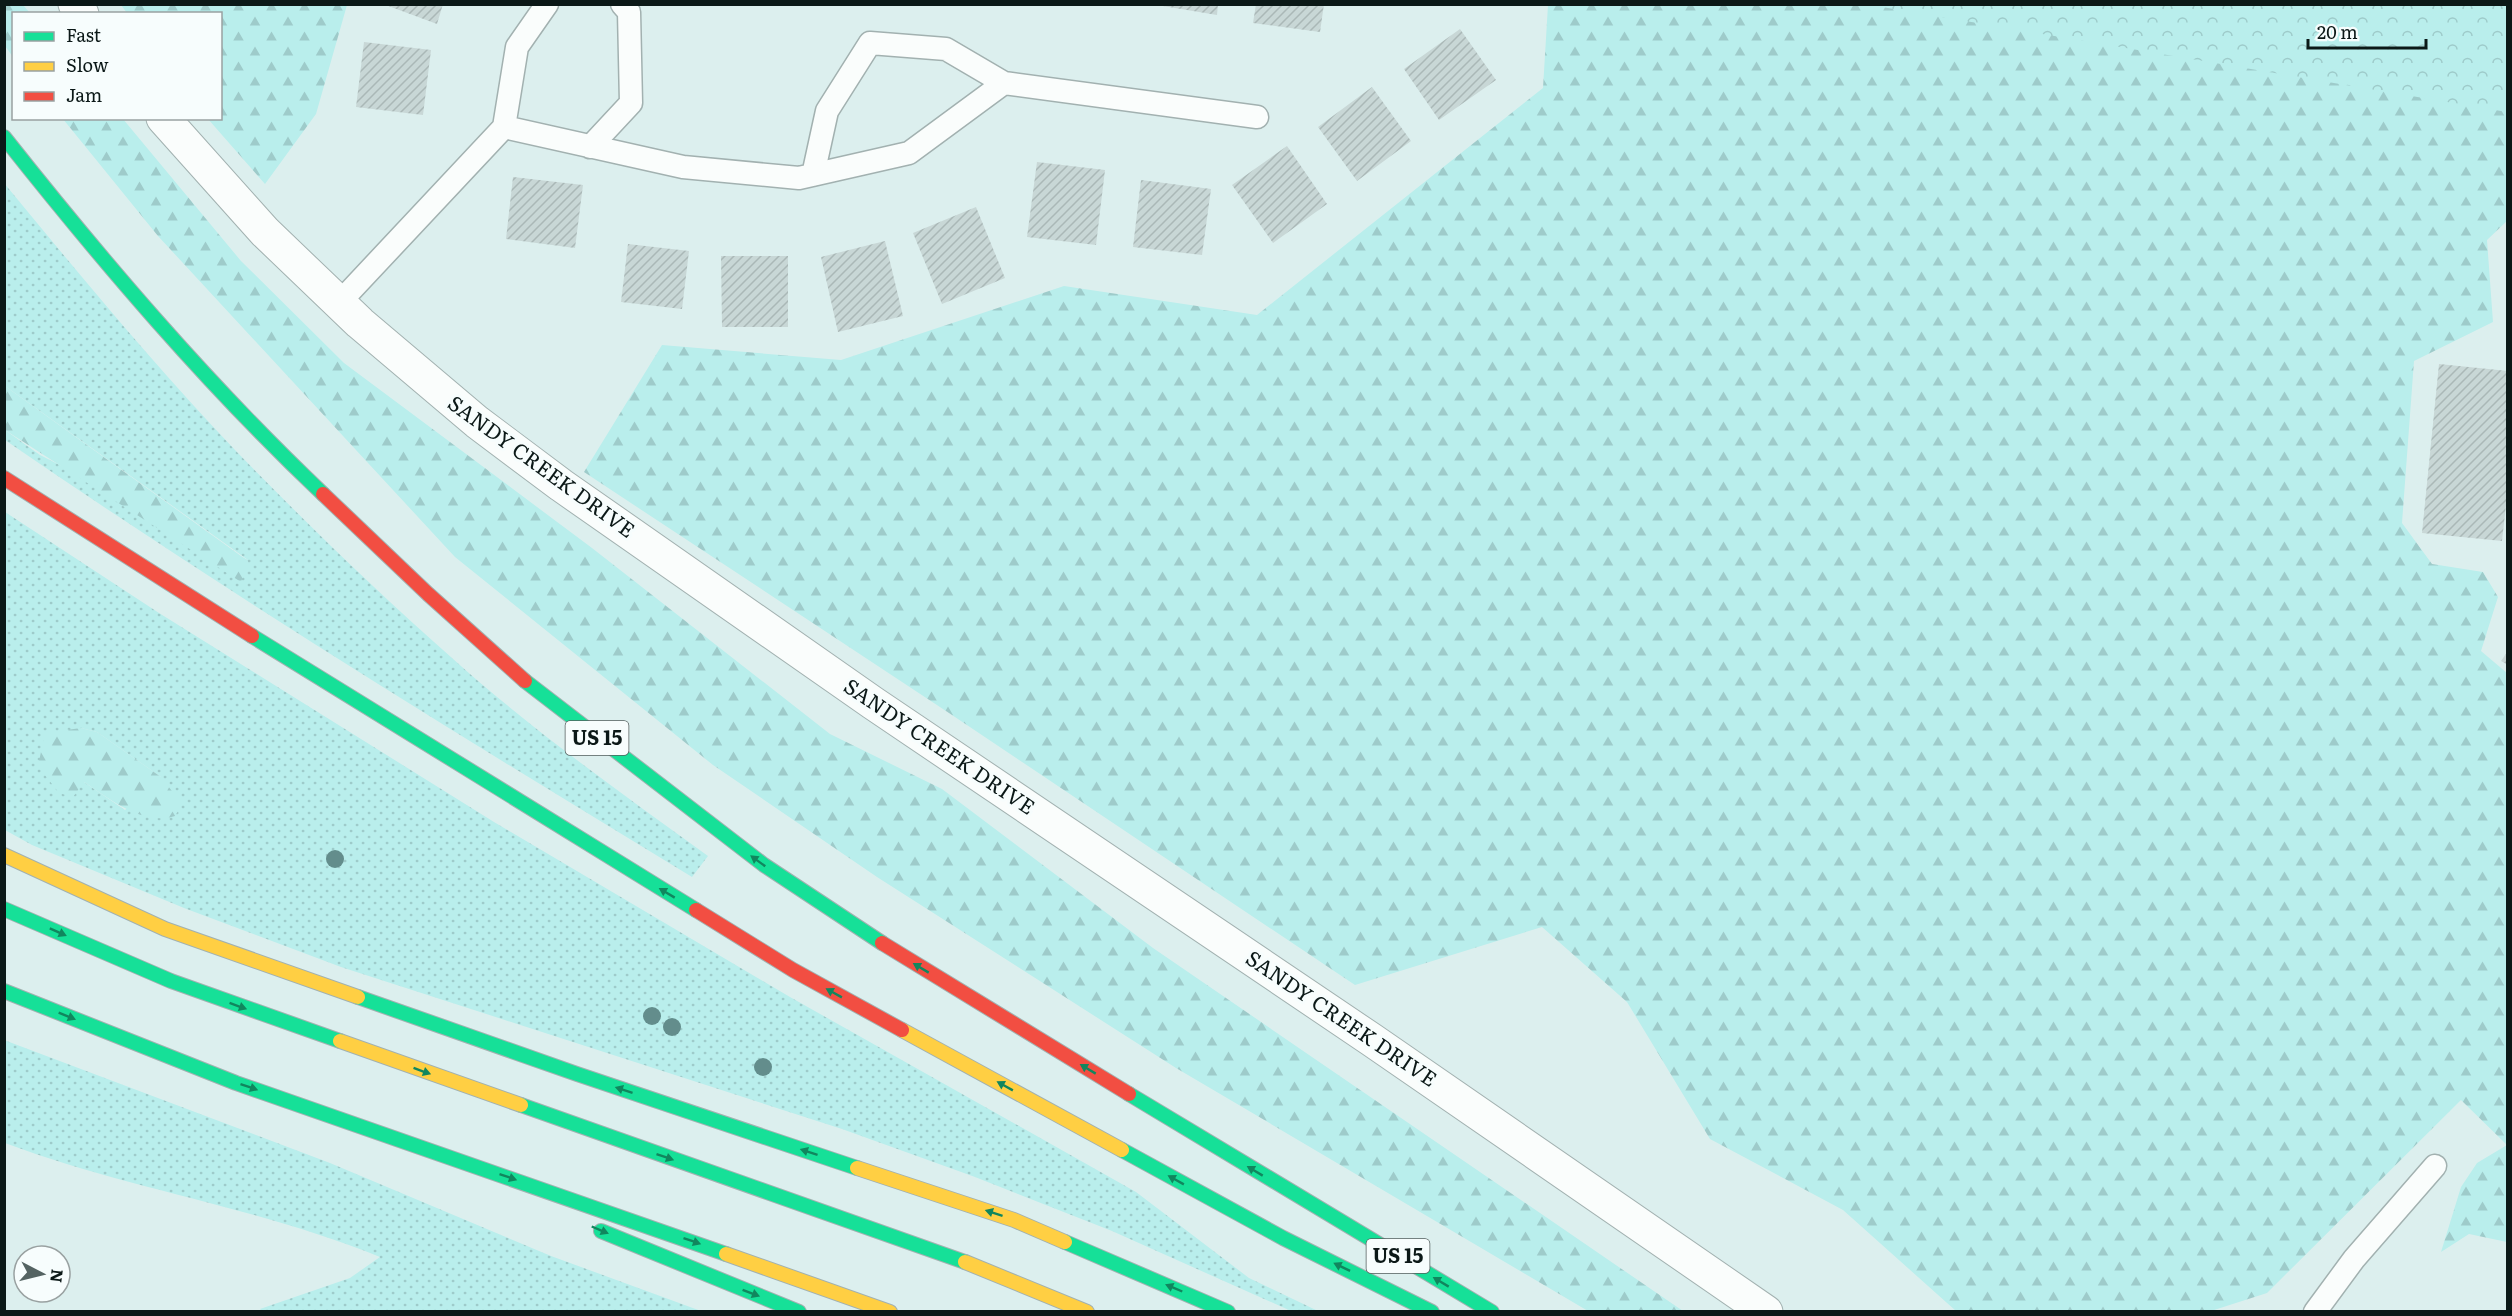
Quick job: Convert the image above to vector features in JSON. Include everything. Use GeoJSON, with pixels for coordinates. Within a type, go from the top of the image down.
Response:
{"type":"FeatureCollection","features":[{"type":"Feature","properties":{"kind":"highway","name":"US 15"},"geometry":{"type":"LineString","coordinates":[[4,137],[80,233],[260,434],[428,594],[540,695],[764,865],[890,949],[1305,1201],[1492,1311]]}},
{"type":"Feature","properties":{"kind":"highway"},"geometry":{"type":"LineString","coordinates":[[4,478],[433,749],[793,970],[1283,1239],[1432,1311]]}},
{"type":"Feature","properties":{"kind":"highway"},"geometry":{"type":"LineString","coordinates":[[4,855],[165,929],[577,1074],[1014,1220],[1228,1311]]}},
{"type":"Feature","properties":{"kind":"highway"},"geometry":{"type":"LineString","coordinates":[[4,909],[171,981],[957,1259],[1087,1311]]}},
{"type":"Feature","properties":{"kind":"highway"},"geometry":{"type":"LineString","coordinates":[[9,993],[236,1083],[890,1311]]}},
{"type":"Feature","properties":{"kind":"highway"},"geometry":{"type":"LineString","coordinates":[[354,1124],[539,1204]]}},
{"type":"Feature","properties":{"kind":"highway"},"geometry":{"type":"LineString","coordinates":[[593,1227],[702,1274],[799,1311]]}},
{"type":"Feature","properties":{"kind":"street","name":"SANDY CREEK DRIVE"},"geometry":{"type":"LineString","coordinates":[[165,120],[265,232],[339,303],[416,373],[561,485],[873,703],[1372,1040],[1766,1311]]}},
{"type":"Feature","properties":{"kind":"lane"},"geometry":{"type":"LineString","coordinates":[[339,303],[504,127],[517,47],[546,4]]}},
{"type":"Feature","properties":{"kind":"lane"},"geometry":{"type":"LineString","coordinates":[[590,147],[631,103],[628,12],[622,4]]}},
{"type":"Feature","properties":{"kind":"lane"},"geometry":{"type":"LineString","coordinates":[[813,175],[827,111],[870,43],[946,49],[1004,83],[1257,117]]}},
{"type":"Feature","properties":{"kind":"lane"},"geometry":{"type":"LineString","coordinates":[[504,127],[683,167],[799,178],[909,153],[1004,83]]}},
{"type":"Feature","properties":{"kind":"lane"},"geometry":{"type":"LineString","coordinates":[[2315,1311],[2354,1259],[2435,1166]]}},
{"type":"Feature","properties":{"kind":"green space"},"geometry":{"type":"Polygon","coordinates":[[[4,5],[23,5],[29,12],[12,12],[12,56],[5,46],[4,5]]]}},
{"type":"Feature","properties":{"kind":"green space"},"geometry":{"type":"Polygon","coordinates":[[[121,5],[347,5],[316,114],[265,184],[209,120],[222,120],[222,12],[126,12],[121,5]]]}},
{"type":"Feature","properties":{"kind":"green space"},"geometry":{"type":"Polygon","coordinates":[[[1548,5],[2507,5],[2508,220],[2487,240],[2493,322],[2414,361],[2402,523],[2432,564],[2483,572],[2498,597],[2481,651],[2507,673],[2507,1145],[2461,1100],[2267,1293],[2211,1311],[1956,1311],[1843,1210],[1710,1139],[1627,1002],[1542,927],[1355,985],[584,472],[662,345],[841,360],[1064,286],[1257,315],[1543,88],[1548,5]]]}},
{"type":"Feature","properties":{"kind":"green space"},"geometry":{"type":"Polygon","coordinates":[[[1870,5],[2507,5],[2507,112],[1870,5]]]}},
{"type":"Feature","properties":{"kind":"green space"},"geometry":{"type":"Polygon","coordinates":[[[64,120],[124,120],[241,261],[344,363],[592,548],[830,734],[942,789],[1153,948],[1683,1311],[1588,1311],[1176,1068],[877,877],[713,765],[455,557],[158,236],[64,120]]]}},
{"type":"Feature","properties":{"kind":"green space"},"geometry":{"type":"Polygon","coordinates":[[[4,183],[175,385],[235,450],[342,556],[482,685],[577,760],[708,856],[692,877],[260,609],[5,440],[5,430],[40,455],[248,560],[5,386],[4,183]]]}},
{"type":"Feature","properties":{"kind":"green space"},"geometry":{"type":"Polygon","coordinates":[[[5,386],[248,561],[241,582],[5,430],[5,386]]]}},
{"type":"Feature","properties":{"kind":"green space"},"geometry":{"type":"Polygon","coordinates":[[[5,512],[159,613],[494,822],[790,997],[1136,1192],[1249,1278],[1318,1311],[1291,1311],[1112,1231],[975,1177],[842,1129],[341,967],[184,908],[32,845],[5,830],[5,512]],[[81,728],[84,782],[125,810],[161,777],[97,732],[81,728]]]}},
{"type":"Feature","properties":{"kind":"green space"},"geometry":{"type":"Polygon","coordinates":[[[81,728],[97,732],[161,777],[182,804],[175,816],[163,818],[139,814],[116,803],[84,782],[73,797],[59,793],[38,766],[45,733],[81,728]]]}},
{"type":"Feature","properties":{"kind":"green space"},"geometry":{"type":"Polygon","coordinates":[[[4,1040],[330,1163],[551,1256],[701,1311],[262,1311],[260,1309],[350,1278],[380,1257],[287,1225],[98,1173],[5,1143],[4,1040]]]}},
{"type":"Feature","properties":{"kind":"green space"},"geometry":{"type":"Polygon","coordinates":[[[2507,1145],[2507,1242],[2469,1234],[2441,1252],[2461,1187],[2477,1163],[2507,1145]]]}},
{"type":"Feature","properties":{"kind":"building"},"geometry":{"type":"Polygon","coordinates":[[[383,4],[443,4],[437,24],[383,4]]]}},
{"type":"Feature","properties":{"kind":"building"},"geometry":{"type":"Polygon","coordinates":[[[1151,4],[1218,4],[1217,15],[1151,4]]]}},
{"type":"Feature","properties":{"kind":"building"},"geometry":{"type":"Polygon","coordinates":[[[1256,4],[1324,4],[1320,32],[1253,23],[1256,4]]]}},
{"type":"Feature","properties":{"kind":"building"},"geometry":{"type":"Polygon","coordinates":[[[1460,29],[1496,80],[1439,120],[1404,69],[1460,29]]]}},
{"type":"Feature","properties":{"kind":"building"},"geometry":{"type":"Polygon","coordinates":[[[364,42],[431,50],[423,115],[356,107],[364,42]]]}},
{"type":"Feature","properties":{"kind":"building"},"geometry":{"type":"Polygon","coordinates":[[[1372,87],[1411,141],[1357,181],[1318,127],[1372,87]]]}},
{"type":"Feature","properties":{"kind":"building"},"geometry":{"type":"Polygon","coordinates":[[[1287,146],[1327,204],[1273,243],[1232,185],[1287,146]]]}},
{"type":"Feature","properties":{"kind":"building"},"geometry":{"type":"Polygon","coordinates":[[[1037,162],[1105,170],[1096,245],[1027,237],[1037,162]]]}},
{"type":"Feature","properties":{"kind":"building"},"geometry":{"type":"Polygon","coordinates":[[[513,177],[583,185],[575,248],[506,239],[513,177]]]}},
{"type":"Feature","properties":{"kind":"building"},"geometry":{"type":"Polygon","coordinates":[[[1141,180],[1211,189],[1202,255],[1133,247],[1141,180]]]}},
{"type":"Feature","properties":{"kind":"building"},"geometry":{"type":"Polygon","coordinates":[[[976,207],[1005,278],[942,304],[913,233],[976,207]]]}},
{"type":"Feature","properties":{"kind":"building"},"geometry":{"type":"Polygon","coordinates":[[[885,241],[903,316],[838,332],[821,257],[885,241]]]}},
{"type":"Feature","properties":{"kind":"building"},"geometry":{"type":"Polygon","coordinates":[[[628,244],[689,251],[682,309],[621,302],[628,244]]]}},
{"type":"Feature","properties":{"kind":"building"},"geometry":{"type":"Polygon","coordinates":[[[721,256],[788,256],[788,327],[722,327],[721,256]]]}},
{"type":"Feature","properties":{"kind":"building"},"geometry":{"type":"Polygon","coordinates":[[[2439,364],[2508,371],[2508,487],[2502,541],[2422,533],[2439,364]]]}},
{"type":"Feature","properties":{"kind":"building"},"geometry":{"type":"Polygon","coordinates":[[[2508,651],[2508,665],[2501,661],[2508,651]]]}},
{"type":"Feature","properties":{"kind":"traffic: fast"},"geometry":{"type":"LineString","coordinates":[[4,137],[79,230],[197,366],[323,494]]}},
{"type":"Feature","properties":{"kind":"traffic: fast"},"geometry":{"type":"LineString","coordinates":[[252,636],[696,910]]}},
{"type":"Feature","properties":{"kind":"traffic: fast"},"geometry":{"type":"LineString","coordinates":[[525,681],[764,865],[882,943]]}},
{"type":"Feature","properties":{"kind":"traffic: fast"},"geometry":{"type":"LineString","coordinates":[[4,909],[171,981],[340,1041]]}},
{"type":"Feature","properties":{"kind":"traffic: fast"},"geometry":{"type":"LineString","coordinates":[[4,991],[236,1083],[726,1254]]}},
{"type":"Feature","properties":{"kind":"traffic: fast"},"geometry":{"type":"LineString","coordinates":[[358,997],[577,1074],[857,1168]]}},
{"type":"Feature","properties":{"kind":"traffic: fast"},"geometry":{"type":"LineString","coordinates":[[1129,1094],[1492,1312]]}},
{"type":"Feature","properties":{"kind":"traffic: fast"},"geometry":{"type":"LineString","coordinates":[[521,1105],[965,1262]]}},
{"type":"Feature","properties":{"kind":"traffic: fast"},"geometry":{"type":"LineString","coordinates":[[1122,1150],[1283,1238],[1432,1312]]}},
{"type":"Feature","properties":{"kind":"traffic: fast"},"geometry":{"type":"LineString","coordinates":[[601,1231],[799,1312]]}},
{"type":"Feature","properties":{"kind":"traffic: fast"},"geometry":{"type":"LineString","coordinates":[[1065,1242],[1228,1312]]}},
{"type":"Feature","properties":{"kind":"traffic: slow"},"geometry":{"type":"LineString","coordinates":[[4,855],[165,929],[358,997]]}},
{"type":"Feature","properties":{"kind":"traffic: slow"},"geometry":{"type":"LineString","coordinates":[[902,1030],[1122,1150]]}},
{"type":"Feature","properties":{"kind":"traffic: slow"},"geometry":{"type":"LineString","coordinates":[[340,1041],[521,1105]]}},
{"type":"Feature","properties":{"kind":"traffic: slow"},"geometry":{"type":"LineString","coordinates":[[857,1168],[1014,1220],[1065,1242]]}},
{"type":"Feature","properties":{"kind":"traffic: slow"},"geometry":{"type":"LineString","coordinates":[[726,1254],[890,1312]]}},
{"type":"Feature","properties":{"kind":"traffic: slow"},"geometry":{"type":"LineString","coordinates":[[965,1262],[1087,1312]]}},
{"type":"Feature","properties":{"kind":"traffic: jam"},"geometry":{"type":"LineString","coordinates":[[4,478],[252,636]]}},
{"type":"Feature","properties":{"kind":"traffic: jam"},"geometry":{"type":"LineString","coordinates":[[323,494],[428,594],[525,681]]}},
{"type":"Feature","properties":{"kind":"traffic: jam"},"geometry":{"type":"LineString","coordinates":[[696,910],[793,970],[902,1030]]}},
{"type":"Feature","properties":{"kind":"traffic: jam"},"geometry":{"type":"LineString","coordinates":[[882,943],[1129,1094]]}}]}
